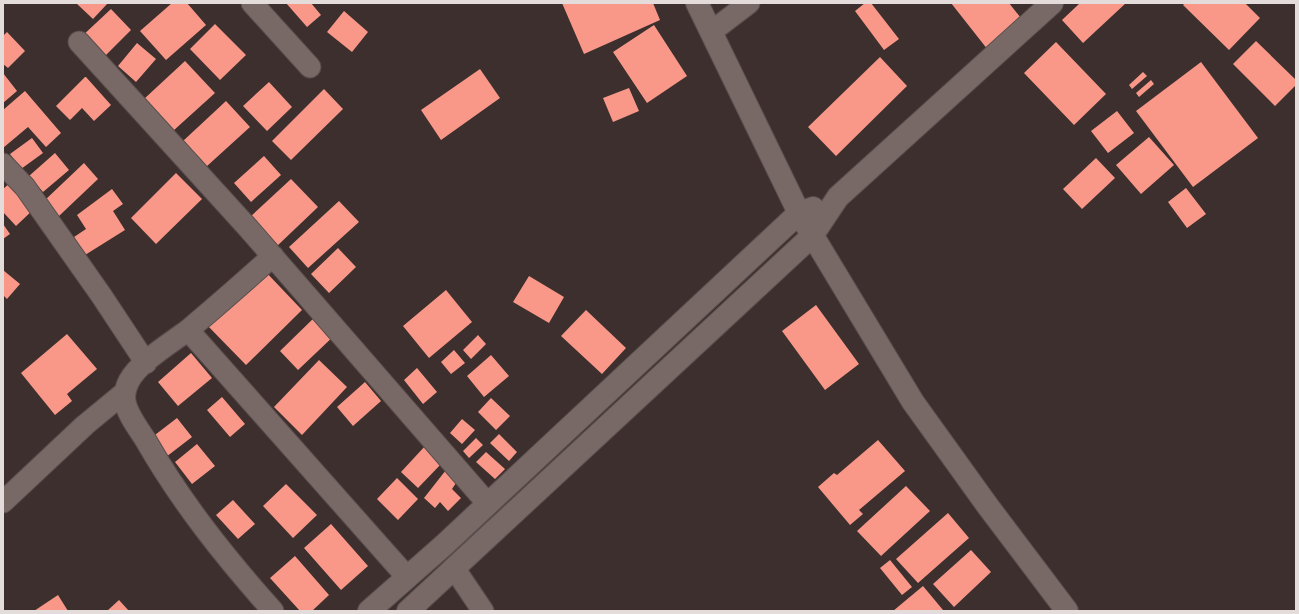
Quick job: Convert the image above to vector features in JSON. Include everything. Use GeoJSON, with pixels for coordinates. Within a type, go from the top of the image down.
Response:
{"type":"FeatureCollection","features":[{"type":"Feature","properties":{"kind":"main road"},"geometry":{"type":"LineString","coordinates":[[697,3],[799,213],[913,402],[987,505],[1067,611]]}},
{"type":"Feature","properties":{"kind":"main road"},"geometry":{"type":"LineString","coordinates":[[408,611],[579,454],[812,236],[838,197],[1052,3]]}},
{"type":"Feature","properties":{"kind":"main road"},"geometry":{"type":"LineString","coordinates":[[370,611],[444,545],[799,213],[838,197]]}},
{"type":"Feature","properties":{"kind":"street"},"geometry":{"type":"LineString","coordinates":[[252,3],[310,67]]}},
{"type":"Feature","properties":{"kind":"street"},"geometry":{"type":"LineString","coordinates":[[711,32],[749,3]]}},
{"type":"Feature","properties":{"kind":"street"},"geometry":{"type":"LineString","coordinates":[[78,42],[273,256],[488,504]]}},
{"type":"Feature","properties":{"kind":"street"},"geometry":{"type":"LineString","coordinates":[[3,164],[25,187],[101,295],[146,363]]}},
{"type":"Feature","properties":{"kind":"street"},"geometry":{"type":"LineString","coordinates":[[273,256],[188,330],[134,374],[125,392],[125,402],[134,420],[189,509],[225,556],[273,611]]}},
{"type":"Feature","properties":{"kind":"street"},"geometry":{"type":"LineString","coordinates":[[188,330],[407,577]]}},
{"type":"Feature","properties":{"kind":"street"},"geometry":{"type":"LineString","coordinates":[[3,502],[85,425],[125,392]]}},
{"type":"Feature","properties":{"kind":"street"},"geometry":{"type":"LineString","coordinates":[[454,568],[483,611]]}},
{"type":"Feature","properties":{"kind":"building"},"geometry":{"type":"Polygon","coordinates":[[[76,3],[108,3],[93,19],[76,3]]]}},
{"type":"Feature","properties":{"kind":"building"},"geometry":{"type":"Polygon","coordinates":[[[172,3],[187,3],[206,25],[166,60],[140,31],[172,3]]]}},
{"type":"Feature","properties":{"kind":"building"},"geometry":{"type":"Polygon","coordinates":[[[286,3],[311,3],[321,15],[307,27],[286,3]]]}},
{"type":"Feature","properties":{"kind":"building"},"geometry":{"type":"Polygon","coordinates":[[[562,3],[653,3],[660,20],[584,54],[562,3]]]}},
{"type":"Feature","properties":{"kind":"building"},"geometry":{"type":"Polygon","coordinates":[[[865,3],[871,3],[899,39],[884,50],[855,11],[865,3]]]}},
{"type":"Feature","properties":{"kind":"building"},"geometry":{"type":"Polygon","coordinates":[[[951,3],[1009,3],[1024,22],[988,50],[951,3]]]}},
{"type":"Feature","properties":{"kind":"building"},"geometry":{"type":"Polygon","coordinates":[[[1080,3],[1126,3],[1083,43],[1062,20],[1080,3]]]}},
{"type":"Feature","properties":{"kind":"building"},"geometry":{"type":"Polygon","coordinates":[[[1185,3],[1245,3],[1260,18],[1229,50],[1183,5],[1185,3]]]}},
{"type":"Feature","properties":{"kind":"building"},"geometry":{"type":"Polygon","coordinates":[[[111,9],[131,30],[101,60],[80,38],[111,9]]]}},
{"type":"Feature","properties":{"kind":"building"},"geometry":{"type":"Polygon","coordinates":[[[344,11],[368,32],[352,52],[327,32],[344,11]]]}},
{"type":"Feature","properties":{"kind":"building"},"geometry":{"type":"Polygon","coordinates":[[[215,24],[246,55],[220,80],[190,49],[215,24]]]}},
{"type":"Feature","properties":{"kind":"building"},"geometry":{"type":"Polygon","coordinates":[[[654,25],[687,76],[647,103],[613,52],[654,25]]]}},
{"type":"Feature","properties":{"kind":"building"},"geometry":{"type":"Polygon","coordinates":[[[7,32],[25,51],[8,68],[3,64],[3,36],[7,32]]]}},
{"type":"Feature","properties":{"kind":"building"},"geometry":{"type":"Polygon","coordinates":[[[1256,41],[1296,80],[1296,85],[1275,106],[1233,64],[1256,41]]]}},
{"type":"Feature","properties":{"kind":"building"},"geometry":{"type":"Polygon","coordinates":[[[1056,42],[1106,94],[1074,125],[1024,73],[1056,42]]]}},
{"type":"Feature","properties":{"kind":"building"},"geometry":{"type":"Polygon","coordinates":[[[137,43],[156,59],[136,82],[118,66],[137,43]]]}},
{"type":"Feature","properties":{"kind":"building"},"geometry":{"type":"Polygon","coordinates":[[[880,57],[907,86],[836,156],[808,127],[880,57]]]}},
{"type":"Feature","properties":{"kind":"building"},"geometry":{"type":"Polygon","coordinates":[[[185,61],[215,93],[173,131],[144,99],[185,61]]]}},
{"type":"Feature","properties":{"kind":"building"},"geometry":{"type":"Polygon","coordinates":[[[1201,62],[1258,138],[1193,187],[1136,111],[1201,62]]]}},
{"type":"Feature","properties":{"kind":"building"},"geometry":{"type":"Polygon","coordinates":[[[480,69],[500,98],[441,140],[421,110],[480,69]]]}},
{"type":"Feature","properties":{"kind":"building"},"geometry":{"type":"Polygon","coordinates":[[[1143,72],[1147,76],[1132,89],[1129,85],[1143,72]]]}},
{"type":"Feature","properties":{"kind":"building"},"geometry":{"type":"Polygon","coordinates":[[[3,73],[17,91],[3,103],[3,73]]]}},
{"type":"Feature","properties":{"kind":"building"},"geometry":{"type":"Polygon","coordinates":[[[85,77],[111,105],[94,121],[82,108],[70,120],[56,106],[85,77]]]}},
{"type":"Feature","properties":{"kind":"building"},"geometry":{"type":"Polygon","coordinates":[[[1151,80],[1154,84],[1139,97],[1136,93],[1151,80]]]}},
{"type":"Feature","properties":{"kind":"building"},"geometry":{"type":"Polygon","coordinates":[[[269,82],[292,107],[267,131],[243,106],[269,82]]]}},
{"type":"Feature","properties":{"kind":"building"},"geometry":{"type":"Polygon","coordinates":[[[629,88],[639,111],[613,122],[603,98],[629,88]]]}},
{"type":"Feature","properties":{"kind":"building"},"geometry":{"type":"Polygon","coordinates":[[[324,89],[343,109],[291,160],[272,141],[324,89]]]}},
{"type":"Feature","properties":{"kind":"building"},"geometry":{"type":"Polygon","coordinates":[[[25,91],[61,133],[46,147],[28,127],[3,148],[3,110],[25,91]]]}},
{"type":"Feature","properties":{"kind":"building"},"geometry":{"type":"Polygon","coordinates":[[[226,101],[250,127],[206,167],[183,141],[226,101]]]}},
{"type":"Feature","properties":{"kind":"building"},"geometry":{"type":"Polygon","coordinates":[[[1117,111],[1134,133],[1108,153],[1091,131],[1117,111]]]}},
{"type":"Feature","properties":{"kind":"building"},"geometry":{"type":"Polygon","coordinates":[[[1149,137],[1174,165],[1141,194],[1116,165],[1149,137]]]}},
{"type":"Feature","properties":{"kind":"building"},"geometry":{"type":"Polygon","coordinates":[[[32,138],[43,153],[21,169],[10,154],[32,138]]]}},
{"type":"Feature","properties":{"kind":"building"},"geometry":{"type":"Polygon","coordinates":[[[55,153],[69,170],[43,192],[29,176],[55,153]]]}},
{"type":"Feature","properties":{"kind":"building"},"geometry":{"type":"Polygon","coordinates":[[[264,156],[281,175],[251,202],[234,183],[264,156]]]}},
{"type":"Feature","properties":{"kind":"building"},"geometry":{"type":"Polygon","coordinates":[[[1096,158],[1115,178],[1082,209],[1063,189],[1096,158]]]}},
{"type":"Feature","properties":{"kind":"building"},"geometry":{"type":"Polygon","coordinates":[[[84,163],[98,179],[59,216],[44,201],[84,163]]]}},
{"type":"Feature","properties":{"kind":"building"},"geometry":{"type":"Polygon","coordinates":[[[176,173],[202,199],[156,244],[131,218],[176,173]]]}},
{"type":"Feature","properties":{"kind":"building"},"geometry":{"type":"Polygon","coordinates":[[[291,179],[318,207],[276,247],[249,218],[291,179]]]}},
{"type":"Feature","properties":{"kind":"building"},"geometry":{"type":"Polygon","coordinates":[[[10,183],[34,209],[16,226],[3,212],[3,189],[10,183]]]}},
{"type":"Feature","properties":{"kind":"building"},"geometry":{"type":"Polygon","coordinates":[[[1186,188],[1206,214],[1187,228],[1168,202],[1186,188]]]}},
{"type":"Feature","properties":{"kind":"building"},"geometry":{"type":"Polygon","coordinates":[[[112,189],[123,204],[113,211],[125,230],[85,255],[74,237],[86,229],[77,215],[112,189]]]}},
{"type":"Feature","properties":{"kind":"building"},"geometry":{"type":"Polygon","coordinates":[[[339,201],[359,222],[308,268],[289,247],[339,201]]]}},
{"type":"Feature","properties":{"kind":"building"},"geometry":{"type":"Polygon","coordinates":[[[3,224],[10,234],[3,239],[3,224]]]}},
{"type":"Feature","properties":{"kind":"building"},"geometry":{"type":"Polygon","coordinates":[[[338,248],[356,267],[329,293],[311,274],[338,248]]]}},
{"type":"Feature","properties":{"kind":"building"},"geometry":{"type":"Polygon","coordinates":[[[263,269],[302,310],[246,365],[206,324],[263,269]]]}},
{"type":"Feature","properties":{"kind":"building"},"geometry":{"type":"Polygon","coordinates":[[[3,270],[20,284],[7,299],[3,295],[3,270]]]}},
{"type":"Feature","properties":{"kind":"building"},"geometry":{"type":"Polygon","coordinates":[[[529,276],[564,297],[549,323],[513,302],[529,276]]]}},
{"type":"Feature","properties":{"kind":"building"},"geometry":{"type":"Polygon","coordinates":[[[446,290],[472,322],[429,358],[403,326],[446,290]]]}},
{"type":"Feature","properties":{"kind":"building"},"geometry":{"type":"Polygon","coordinates":[[[816,305],[859,364],[825,390],[782,331],[816,305]]]}},
{"type":"Feature","properties":{"kind":"building"},"geometry":{"type":"Polygon","coordinates":[[[586,310],[626,348],[602,374],[561,336],[586,310]]]}},
{"type":"Feature","properties":{"kind":"building"},"geometry":{"type":"Polygon","coordinates":[[[319,313],[337,333],[298,370],[280,351],[319,313]]]}},
{"type":"Feature","properties":{"kind":"building"},"geometry":{"type":"Polygon","coordinates":[[[67,334],[97,369],[67,394],[72,401],[55,415],[21,373],[67,334]]]}},
{"type":"Feature","properties":{"kind":"building"},"geometry":{"type":"Polygon","coordinates":[[[478,335],[486,344],[471,359],[463,350],[478,335]]]}},
{"type":"Feature","properties":{"kind":"building"},"geometry":{"type":"Polygon","coordinates":[[[454,350],[465,363],[451,374],[441,362],[454,350]]]}},
{"type":"Feature","properties":{"kind":"building"},"geometry":{"type":"Polygon","coordinates":[[[191,353],[212,378],[178,406],[158,382],[191,353]]]}},
{"type":"Feature","properties":{"kind":"building"},"geometry":{"type":"Polygon","coordinates":[[[491,355],[509,376],[484,397],[467,376],[491,355]]]}},
{"type":"Feature","properties":{"kind":"building"},"geometry":{"type":"Polygon","coordinates":[[[319,360],[347,387],[302,435],[274,407],[319,360]]]}},
{"type":"Feature","properties":{"kind":"building"},"geometry":{"type":"Polygon","coordinates":[[[417,368],[437,392],[423,404],[404,380],[417,368]]]}},
{"type":"Feature","properties":{"kind":"building"},"geometry":{"type":"Polygon","coordinates":[[[365,382],[381,401],[353,426],[337,407],[365,382]]]}},
{"type":"Feature","properties":{"kind":"building"},"geometry":{"type":"Polygon","coordinates":[[[222,397],[245,424],[230,437],[207,410],[222,397]]]}},
{"type":"Feature","properties":{"kind":"building"},"geometry":{"type":"Polygon","coordinates":[[[491,398],[510,416],[496,430],[478,412],[491,398]]]}},
{"type":"Feature","properties":{"kind":"building"},"geometry":{"type":"Polygon","coordinates":[[[177,418],[192,437],[166,457],[151,438],[177,418]]]}},
{"type":"Feature","properties":{"kind":"building"},"geometry":{"type":"Polygon","coordinates":[[[462,419],[475,430],[462,444],[450,433],[462,419]]]}},
{"type":"Feature","properties":{"kind":"building"},"geometry":{"type":"Polygon","coordinates":[[[499,434],[517,452],[509,461],[490,443],[499,434]]]}},
{"type":"Feature","properties":{"kind":"building"},"geometry":{"type":"Polygon","coordinates":[[[476,438],[483,445],[469,458],[463,451],[476,438]]]}},
{"type":"Feature","properties":{"kind":"building"},"geometry":{"type":"Polygon","coordinates":[[[878,440],[905,471],[859,510],[863,514],[850,525],[818,487],[834,473],[837,475],[878,440]]]}},
{"type":"Feature","properties":{"kind":"building"},"geometry":{"type":"Polygon","coordinates":[[[197,444],[215,466],[192,484],[175,462],[197,444]]]}},
{"type":"Feature","properties":{"kind":"building"},"geometry":{"type":"Polygon","coordinates":[[[426,445],[443,462],[418,488],[401,472],[426,445]]]}},
{"type":"Feature","properties":{"kind":"building"},"geometry":{"type":"Polygon","coordinates":[[[486,452],[505,469],[495,479],[476,462],[486,452]]]}},
{"type":"Feature","properties":{"kind":"building"},"geometry":{"type":"Polygon","coordinates":[[[446,470],[458,480],[452,489],[461,498],[448,511],[440,502],[435,508],[424,498],[446,470]]]}},
{"type":"Feature","properties":{"kind":"building"},"geometry":{"type":"Polygon","coordinates":[[[397,478],[418,499],[398,520],[377,499],[397,478]]]}},
{"type":"Feature","properties":{"kind":"building"},"geometry":{"type":"Polygon","coordinates":[[[286,484],[317,515],[293,538],[263,506],[286,484]]]}},
{"type":"Feature","properties":{"kind":"building"},"geometry":{"type":"Polygon","coordinates":[[[906,486],[930,511],[881,556],[857,531],[906,486]]]}},
{"type":"Feature","properties":{"kind":"building"},"geometry":{"type":"Polygon","coordinates":[[[233,500],[255,524],[238,539],[216,515],[233,500]]]}},
{"type":"Feature","properties":{"kind":"building"},"geometry":{"type":"Polygon","coordinates":[[[948,513],[969,538],[918,583],[896,559],[948,513]]]}},
{"type":"Feature","properties":{"kind":"building"},"geometry":{"type":"Polygon","coordinates":[[[331,524],[368,566],[341,590],[304,548],[331,524]]]}},
{"type":"Feature","properties":{"kind":"building"},"geometry":{"type":"Polygon","coordinates":[[[971,550],[991,572],[954,607],[933,584],[971,550]]]}},
{"type":"Feature","properties":{"kind":"building"},"geometry":{"type":"Polygon","coordinates":[[[295,556],[329,595],[312,611],[300,611],[270,578],[295,556]]]}},
{"type":"Feature","properties":{"kind":"building"},"geometry":{"type":"Polygon","coordinates":[[[890,560],[912,587],[902,595],[880,568],[890,560]]]}},
{"type":"Feature","properties":{"kind":"building"},"geometry":{"type":"Polygon","coordinates":[[[923,586],[943,610],[893,611],[923,586]]]}},
{"type":"Feature","properties":{"kind":"building"},"geometry":{"type":"Polygon","coordinates":[[[58,595],[68,611],[34,611],[58,595]]]}},
{"type":"Feature","properties":{"kind":"building"},"geometry":{"type":"Polygon","coordinates":[[[119,600],[129,611],[107,611],[119,600]]]}}]}
